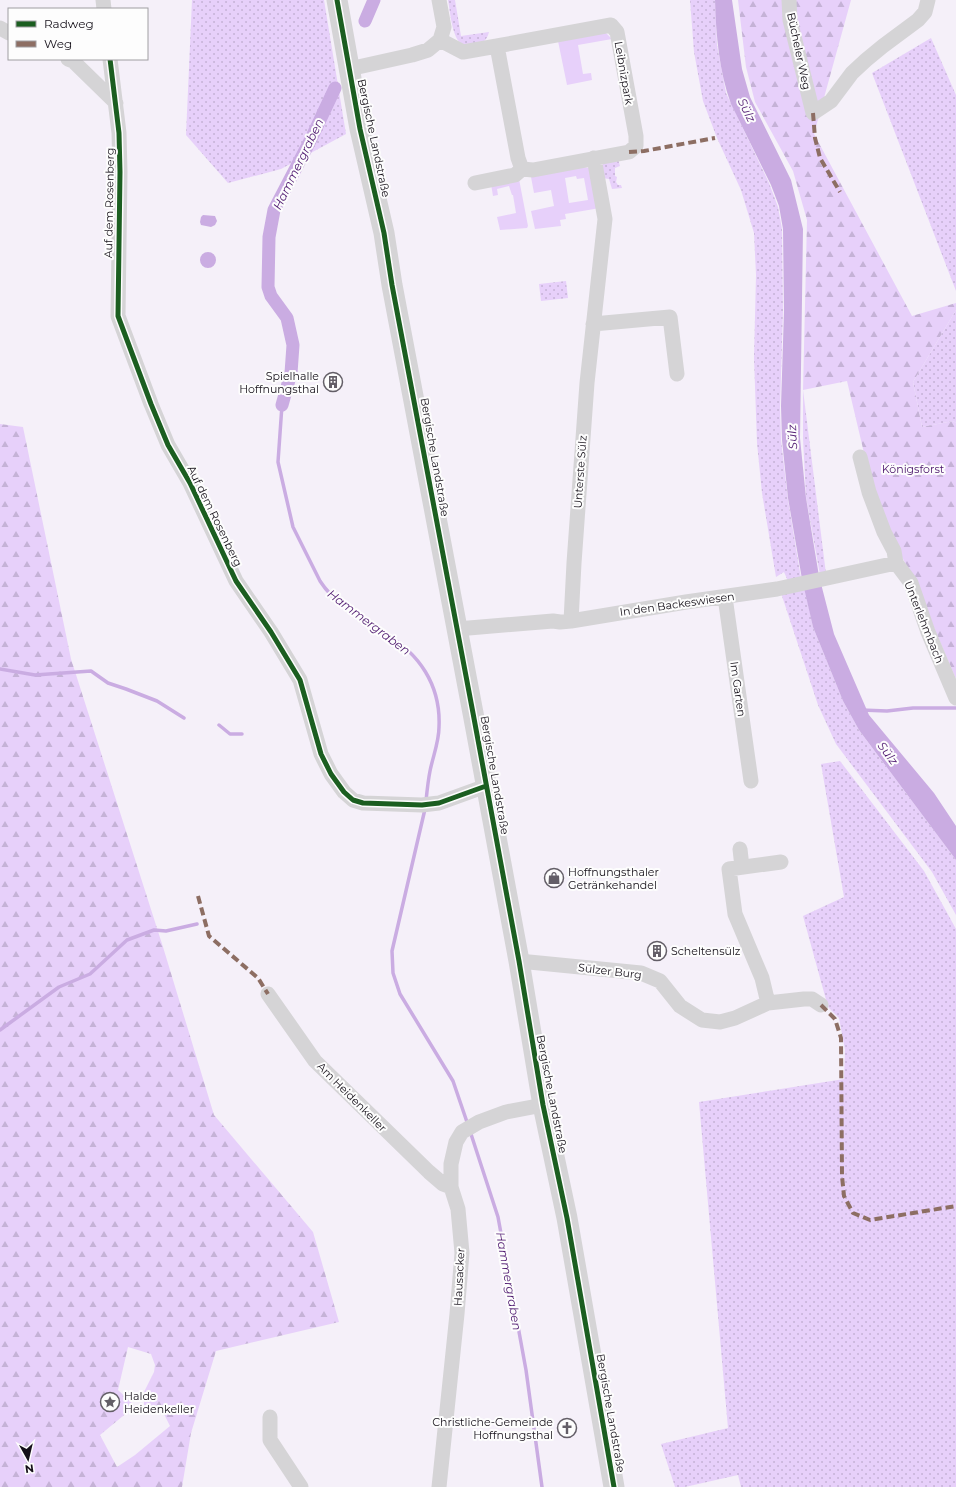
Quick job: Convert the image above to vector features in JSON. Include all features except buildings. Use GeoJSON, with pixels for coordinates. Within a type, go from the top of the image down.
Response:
{"type":"FeatureCollection","features":[{"type":"Feature","properties":{"kind":"main road","name":"Bergische Landstraße"},"geometry":{"type":"LineString","coordinates":[[337,0],[360,129],[384,233],[392,285],[519,961],[543,1105],[568,1226],[614,1487]]}},
{"type":"Feature","properties":{"kind":"street"},"geometry":{"type":"LineString","coordinates":[[349,68],[412,55],[428,50],[440,40],[444,27],[439,0]]}},
{"type":"Feature","properties":{"kind":"street","name":"Bücheler Weg"},"geometry":{"type":"LineString","coordinates":[[789,0],[790,20],[813,114],[831,101],[852,73],[883,46],[918,20],[924,12],[928,0]]}},
{"type":"Feature","properties":{"kind":"street","name":"Leibnizpark"},"geometry":{"type":"LineString","coordinates":[[440,40],[463,52],[611,25],[617,32],[636,136],[636,146],[629,152],[533,170],[522,169],[515,175],[475,183]]}},
{"type":"Feature","properties":{"kind":"street"},"geometry":{"type":"LineString","coordinates":[[497,46],[518,158],[522,169]]}},
{"type":"Feature","properties":{"kind":"street"},"geometry":{"type":"LineString","coordinates":[[70,60],[116,103]]}},
{"type":"Feature","properties":{"kind":"street","name":"Auf dem Rosenberg"},"geometry":{"type":"LineString","coordinates":[[110,60],[119,133],[120,172],[118,316],[168,445],[190,483],[236,581],[272,632],[300,680],[321,754],[331,774],[344,792],[353,800],[363,803],[426,805],[439,803],[486,786]]}},
{"type":"Feature","properties":{"kind":"street","name":"Unterste Sülz"},"geometry":{"type":"LineString","coordinates":[[571,621],[586,399],[605,220],[594,158]]}},
{"type":"Feature","properties":{"kind":"street"},"geometry":{"type":"LineString","coordinates":[[593,324],[670,317],[678,374]]}},
{"type":"Feature","properties":{"kind":"street","name":"Unterlehmbach"},"geometry":{"type":"LineString","coordinates":[[860,457],[869,492],[884,532],[894,551],[896,563],[911,583],[928,632],[956,698]]}},
{"type":"Feature","properties":{"kind":"street","name":"In den Backeswiesen"},"geometry":{"type":"LineString","coordinates":[[457,629],[553,621],[571,621],[593,616],[780,589],[896,563]]}},
{"type":"Feature","properties":{"kind":"street","name":"Im Garten"},"geometry":{"type":"LineString","coordinates":[[725,597],[751,781]]}},
{"type":"Feature","properties":{"kind":"street"},"geometry":{"type":"LineString","coordinates":[[740,849],[742,867]]}},
{"type":"Feature","properties":{"kind":"street"},"geometry":{"type":"LineString","coordinates":[[768,1004],[762,978],[735,914],[729,869],[781,862]]}},
{"type":"Feature","properties":{"kind":"street","name":"Sülzer Burg"},"geometry":{"type":"LineString","coordinates":[[519,961],[641,973],[660,981],[680,1006],[702,1020],[720,1022],[735,1018],[768,1004],[812,999],[821,1005]]}},
{"type":"Feature","properties":{"kind":"street","name":"Am Heidenkeller"},"geometry":{"type":"LineString","coordinates":[[268,994],[316,1061],[428,1172],[443,1184],[451,1187]]}},
{"type":"Feature","properties":{"kind":"street","name":"Hausacker"},"geometry":{"type":"LineString","coordinates":[[439,1487],[462,1253],[458,1209],[451,1187],[451,1164],[456,1142],[462,1132],[479,1122],[506,1112],[543,1105]]}},
{"type":"Feature","properties":{"kind":"street"},"geometry":{"type":"LineString","coordinates":[[270,1417],[270,1440],[301,1487]]}},
{"type":"Feature","properties":{"kind":"green space"},"geometry":{"type":"Polygon","coordinates":[[[192,0],[324,0],[346,134],[281,169],[228,183],[186,135],[192,0]]]}},
{"type":"Feature","properties":{"kind":"green space"},"geometry":{"type":"Polygon","coordinates":[[[448,0],[455,0],[461,36],[489,32],[485,40],[477,44],[468,45],[462,44],[459,41],[454,31],[448,0]]]}},
{"type":"Feature","properties":{"kind":"green space"},"geometry":{"type":"Polygon","coordinates":[[[690,0],[715,0],[717,45],[726,93],[769,183],[778,207],[782,229],[783,311],[780,407],[781,440],[788,500],[801,578],[788,581],[784,572],[776,577],[762,493],[757,443],[754,358],[756,275],[754,233],[741,190],[717,138],[703,101],[694,52],[690,0]]]}},
{"type":"Feature","properties":{"kind":"green space","name":"Königsforst"},"geometry":{"type":"Polygon","coordinates":[[[738,0],[851,0],[814,134],[912,316],[956,303],[956,310],[913,382],[922,427],[953,421],[956,423],[956,679],[911,574],[895,544],[873,491],[847,381],[803,390],[807,220],[793,171],[755,102],[746,67],[738,0]]]}},
{"type":"Feature","properties":{"kind":"green space"},"geometry":{"type":"Polygon","coordinates":[[[605,32],[612,39],[578,45],[583,74],[591,73],[592,80],[567,85],[558,41],[605,32]]]}},
{"type":"Feature","properties":{"kind":"green space"},"geometry":{"type":"Polygon","coordinates":[[[931,38],[956,95],[956,291],[872,73],[931,38]]]}},
{"type":"Feature","properties":{"kind":"green space"},"geometry":{"type":"Polygon","coordinates":[[[618,159],[620,166],[615,168],[615,176],[617,177],[616,182],[618,185],[621,185],[622,188],[612,189],[609,179],[602,178],[601,167],[603,164],[618,159]]]}},
{"type":"Feature","properties":{"kind":"green space"},"geometry":{"type":"Polygon","coordinates":[[[582,167],[590,168],[600,208],[565,214],[566,219],[560,220],[561,226],[535,229],[531,211],[554,206],[551,190],[534,193],[531,177],[582,167]],[[576,176],[565,178],[569,203],[588,200],[584,178],[577,179],[576,176]]]}},
{"type":"Feature","properties":{"kind":"green space"},"geometry":{"type":"Polygon","coordinates":[[[519,179],[528,226],[527,228],[500,230],[497,217],[516,213],[513,195],[509,186],[497,189],[498,195],[493,196],[491,184],[519,179]]]}},
{"type":"Feature","properties":{"kind":"green space"},"geometry":{"type":"Polygon","coordinates":[[[566,281],[568,298],[541,301],[539,284],[566,281]]]}},
{"type":"Feature","properties":{"kind":"green space"},"geometry":{"type":"Polygon","coordinates":[[[956,310],[956,423],[953,421],[922,427],[913,382],[956,310]]]}},
{"type":"Feature","properties":{"kind":"green space"},"geometry":{"type":"Polygon","coordinates":[[[803,390],[826,574],[820,575],[806,497],[803,439],[803,390]]]}},
{"type":"Feature","properties":{"kind":"green space"},"geometry":{"type":"Polygon","coordinates":[[[0,424],[23,427],[71,659],[163,947],[214,1115],[313,1232],[339,1322],[216,1351],[191,1433],[182,1487],[0,1487],[0,424]],[[128,1347],[118,1390],[135,1406],[100,1435],[117,1467],[135,1455],[170,1426],[164,1414],[148,1414],[144,1405],[144,1392],[154,1372],[155,1365],[151,1354],[128,1347]]]}},
{"type":"Feature","properties":{"kind":"green space"},"geometry":{"type":"Polygon","coordinates":[[[805,589],[813,627],[843,701],[859,730],[956,860],[956,915],[932,872],[836,744],[818,705],[781,593],[805,589]]]}},
{"type":"Feature","properties":{"kind":"green space"},"geometry":{"type":"Polygon","coordinates":[[[840,761],[924,871],[956,929],[956,1487],[741,1487],[738,1475],[685,1487],[675,1487],[661,1444],[728,1428],[699,1102],[844,1079],[845,1050],[839,1018],[828,1007],[803,916],[844,897],[821,764],[840,761]]]}},
{"type":"Feature","properties":{"kind":"water","name":"Sülz"},"geometry":{"type":"Polygon","coordinates":[[[715,0],[732,0],[742,69],[750,97],[791,180],[803,229],[800,438],[806,498],[819,576],[834,634],[869,715],[934,793],[956,826],[956,860],[859,730],[843,701],[813,627],[802,579],[788,498],[782,440],[781,406],[784,311],[783,229],[779,206],[771,185],[731,104],[727,91],[719,53],[715,0]]]}},
{"type":"Feature","properties":{"kind":"water"},"geometry":{"type":"Polygon","coordinates":[[[203,215],[215,216],[217,221],[215,225],[211,227],[201,225],[201,217],[203,215]]]}},
{"type":"Feature","properties":{"kind":"water"},"geometry":{"type":"Polygon","coordinates":[[[208,252],[214,254],[216,260],[214,266],[208,268],[202,266],[200,260],[202,254],[208,252]]]}},
{"type":"Feature","properties":{"kind":"waterway","name":"Hammergraben"},"geometry":{"type":"LineString","coordinates":[[365,21],[374,0]]}},
{"type":"Feature","properties":{"kind":"waterway","name":"Hammergraben"},"geometry":{"type":"LineString","coordinates":[[282,405],[291,373],[293,345],[287,318],[271,296],[268,287],[269,237],[274,210],[311,139],[335,88]]}},
{"type":"Feature","properties":{"kind":"waterway","name":"Hammergraben"},"geometry":{"type":"LineString","coordinates":[[282,405],[278,462],[293,527],[320,581],[340,604],[408,650],[417,660],[432,684],[439,712],[439,733],[429,775],[426,801]]}},
{"type":"Feature","properties":{"kind":"waterway"},"geometry":{"type":"LineString","coordinates":[[0,669],[35,675],[91,671],[108,683],[157,701],[184,718]]}},
{"type":"Feature","properties":{"kind":"waterway"},"geometry":{"type":"LineString","coordinates":[[861,710],[887,711],[913,708],[956,708]]}},
{"type":"Feature","properties":{"kind":"waterway"},"geometry":{"type":"LineString","coordinates":[[219,725],[230,734],[242,734]]}},
{"type":"Feature","properties":{"kind":"waterway"},"geometry":{"type":"LineString","coordinates":[[425,809],[392,951],[393,973],[400,994],[453,1081],[468,1125]]}},
{"type":"Feature","properties":{"kind":"waterway"},"geometry":{"type":"LineString","coordinates":[[0,1030],[59,987],[90,974],[127,940],[154,930],[166,931],[197,924]]}},
{"type":"Feature","properties":{"kind":"waterway","name":"Hammergraben"},"geometry":{"type":"LineString","coordinates":[[470,1131],[498,1217],[526,1370],[542,1487]]}},
{"type":"Feature","properties":{"kind":"marked path"},"geometry":{"type":"LineString","coordinates":[[813,113],[815,138],[820,158],[840,192]]}},
{"type":"Feature","properties":{"kind":"marked path"},"geometry":{"type":"LineString","coordinates":[[629,152],[644,151],[715,138]]}},
{"type":"Feature","properties":{"kind":"marked path"},"geometry":{"type":"LineString","coordinates":[[198,896],[209,936],[258,978],[268,994]]}},
{"type":"Feature","properties":{"kind":"marked path"},"geometry":{"type":"LineString","coordinates":[[821,1005],[835,1019],[841,1038],[842,1176],[844,1196],[853,1213],[870,1220],[956,1206]]}},
{"type":"Feature","properties":{"kind":"cycle path"},"geometry":{"type":"LineString","coordinates":[[337,0],[360,129],[384,233],[392,285],[519,961],[543,1105],[567,1218],[614,1487]]}},
{"type":"Feature","properties":{"kind":"cycle path"},"geometry":{"type":"LineString","coordinates":[[110,60],[119,133],[120,172],[118,316],[168,445],[190,483],[236,581],[271,632],[300,680],[321,754],[331,774],[344,792],[353,800],[363,803],[422,805],[439,803],[486,786]]}},
{"type":"Feature","properties":{"kind":"place","name":"Spielhalle Hoffnungsthal"},"geometry":{"type":"Point","coordinates":[333,382]}},
{"type":"Feature","properties":{"kind":"place","name":"Hoffnungsthaler Getränkehandel"},"geometry":{"type":"Point","coordinates":[554,878]}},
{"type":"Feature","properties":{"kind":"place","name":"Scheltensülz"},"geometry":{"type":"Point","coordinates":[657,951]}},
{"type":"Feature","properties":{"kind":"place","name":"Halde Heidenkeller"},"geometry":{"type":"Point","coordinates":[110,1402]}},
{"type":"Feature","properties":{"kind":"place","name":"Christliche-Gemeinde Hoffnungsthal"},"geometry":{"type":"Point","coordinates":[567,1428]}}]}
